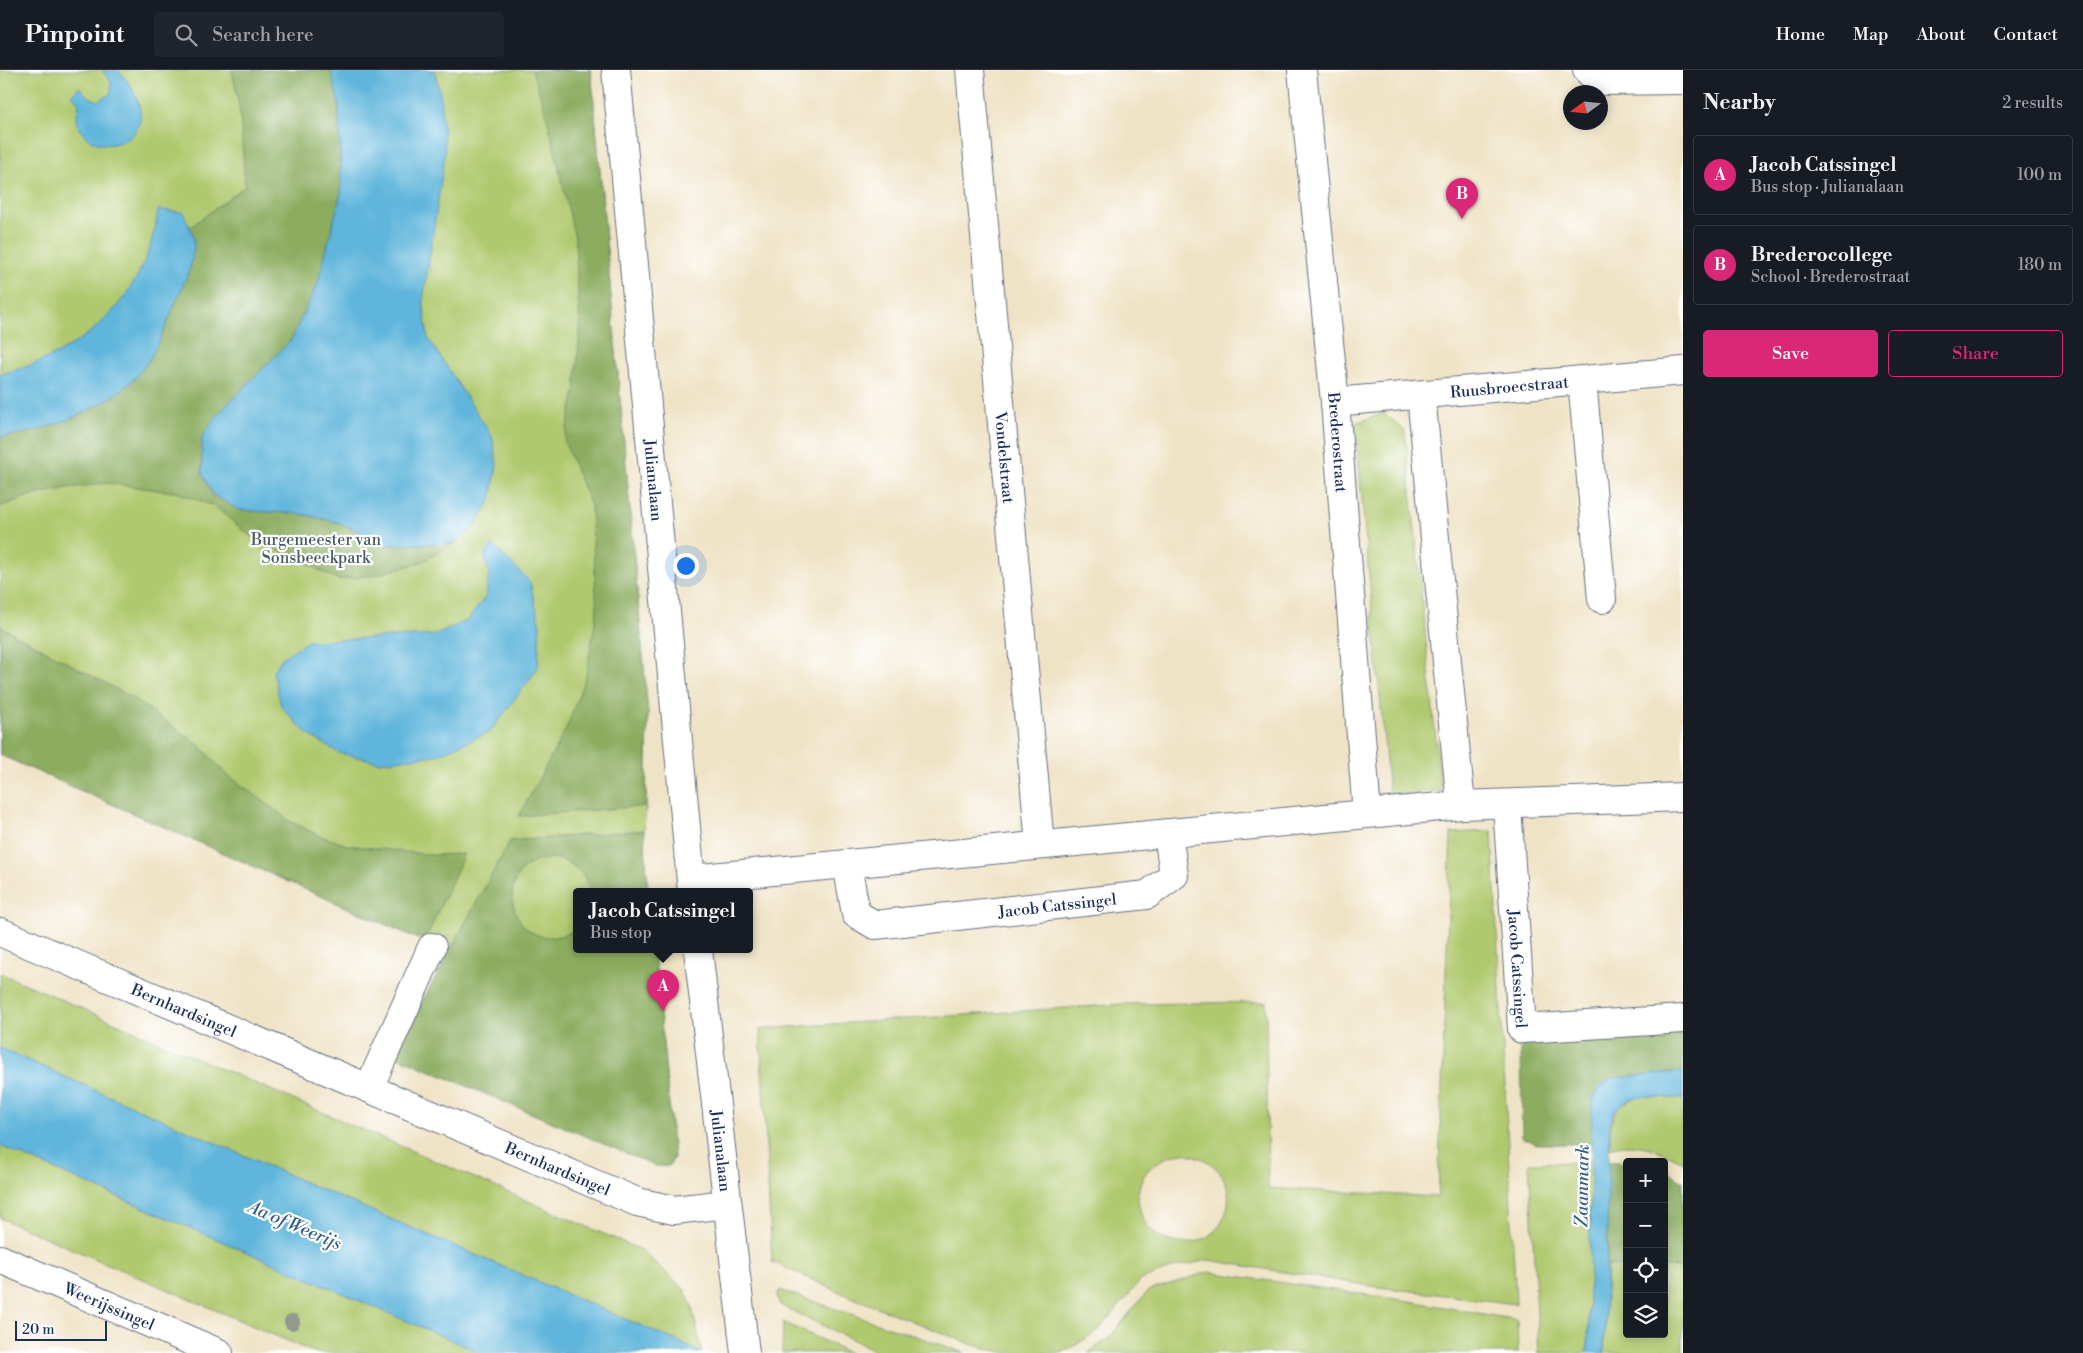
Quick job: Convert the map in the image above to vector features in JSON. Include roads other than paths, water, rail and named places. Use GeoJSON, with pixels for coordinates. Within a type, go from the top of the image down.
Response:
{"type":"FeatureCollection","features":[{"type":"Feature","properties":{"kind":"street","name":"Julianalaan"},"geometry":{"type":"LineString","coordinates":[[616,70],[692,886]]}},
{"type":"Feature","properties":{"kind":"street","name":"Vondelstraat"},"geometry":{"type":"LineString","coordinates":[[970,70],[1040,845]]}},
{"type":"Feature","properties":{"kind":"street","name":"Brederostraat"},"geometry":{"type":"LineString","coordinates":[[1302,70],[1334,402],[1366,814]]}},
{"type":"Feature","properties":{"kind":"street"},"geometry":{"type":"LineString","coordinates":[[1587,70],[1599,81],[1683,80]]}},
{"type":"Feature","properties":{"kind":"street","name":"Ruusbroecstraat"},"geometry":{"type":"LineString","coordinates":[[1334,402],[1683,371]]}},
{"type":"Feature","properties":{"kind":"street"},"geometry":{"type":"LineString","coordinates":[[1582,380],[1602,599]]}},
{"type":"Feature","properties":{"kind":"street"},"geometry":{"type":"LineString","coordinates":[[1421,395],[1461,805]]}},
{"type":"Feature","properties":{"kind":"street"},"geometry":{"type":"LineString","coordinates":[[692,886],[847,864],[1461,805],[1507,805],[1683,796]]}},
{"type":"Feature","properties":{"kind":"street","name":"Jacob Catssingel"},"geometry":{"type":"LineString","coordinates":[[1507,805],[1522,1030],[1683,1019]]}},
{"type":"Feature","properties":{"kind":"street","name":"Jacob Catssingel"},"geometry":{"type":"LineString","coordinates":[[847,864],[856,914],[874,925],[1147,895],[1174,875],[1168,833]]}},
{"type":"Feature","properties":{"kind":"street","name":"Bernhardsingel"},"geometry":{"type":"LineString","coordinates":[[0,932],[650,1206],[674,1210],[727,1204]]}},
{"type":"Feature","properties":{"kind":"street"},"geometry":{"type":"LineString","coordinates":[[369,1088],[432,948]]}},
{"type":"Feature","properties":{"kind":"street","name":"Julianalaan"},"geometry":{"type":"LineString","coordinates":[[698,953],[745,1353]]}},
{"type":"Feature","properties":{"kind":"street","name":"Weerijssingel"},"geometry":{"type":"LineString","coordinates":[[0,1259],[219,1353]]}},
{"type":"Feature","properties":{"kind":"water"},"geometry":{"type":"Polygon","coordinates":[[[102,70],[118,70],[137,98],[140,119],[133,134],[119,143],[102,144],[87,138],[78,124],[79,103],[72,95],[79,87],[89,97],[98,101],[111,93],[111,82],[102,70]]]}},
{"type":"Feature","properties":{"kind":"water"},"geometry":{"type":"Polygon","coordinates":[[[331,70],[434,70],[440,93],[445,153],[423,301],[428,338],[492,436],[497,464],[491,500],[472,530],[455,543],[386,545],[341,523],[302,514],[240,510],[213,495],[202,473],[202,437],[218,414],[291,340],[318,283],[341,193],[339,104],[331,70]]]}},
{"type":"Feature","properties":{"kind":"water"},"geometry":{"type":"Polygon","coordinates":[[[158,210],[183,212],[194,240],[194,249],[185,282],[162,335],[147,363],[134,379],[121,390],[89,410],[35,431],[0,437],[0,374],[30,365],[58,353],[84,337],[106,318],[125,296],[140,270],[151,242],[158,210]]]}},
{"type":"Feature","properties":{"kind":"water"},"geometry":{"type":"Polygon","coordinates":[[[493,545],[530,582],[540,625],[538,668],[490,732],[437,755],[380,762],[339,753],[306,733],[281,706],[273,671],[283,657],[308,641],[436,635],[468,620],[486,596],[489,573],[484,555],[493,545]]]}},
{"type":"Feature","properties":{"kind":"water","name":"Aa of Weerijs"},"geometry":{"type":"Polygon","coordinates":[[[0,1048],[304,1182],[677,1341],[700,1353],[481,1353],[0,1146],[0,1048]]]}},
{"type":"Feature","properties":{"kind":"water"},"geometry":{"type":"Polygon","coordinates":[[[1683,1072],[1683,1099],[1639,1097],[1621,1104],[1614,1112],[1610,1124],[1604,1353],[1588,1353],[1592,1103],[1599,1089],[1611,1078],[1683,1072]]]}},
{"type":"Feature","properties":{"kind":"place","name":"Brederocollege"},"geometry":{"type":"Point","coordinates":[1462,219]}},
{"type":"Feature","properties":{"kind":"place","name":"Jacob Catssingel"},"geometry":{"type":"Point","coordinates":[663,1011]}},
{"type":"Feature","properties":{"kind":"park label","name":"Burgemeester van Sonsbeeckpark"},"geometry":{"type":"Point","coordinates":[316,548]}},
{"type":"Feature","properties":{"kind":"water label","name":"Zaanmark"},"geometry":{"type":"Point","coordinates":[1582,1186]}}]}
